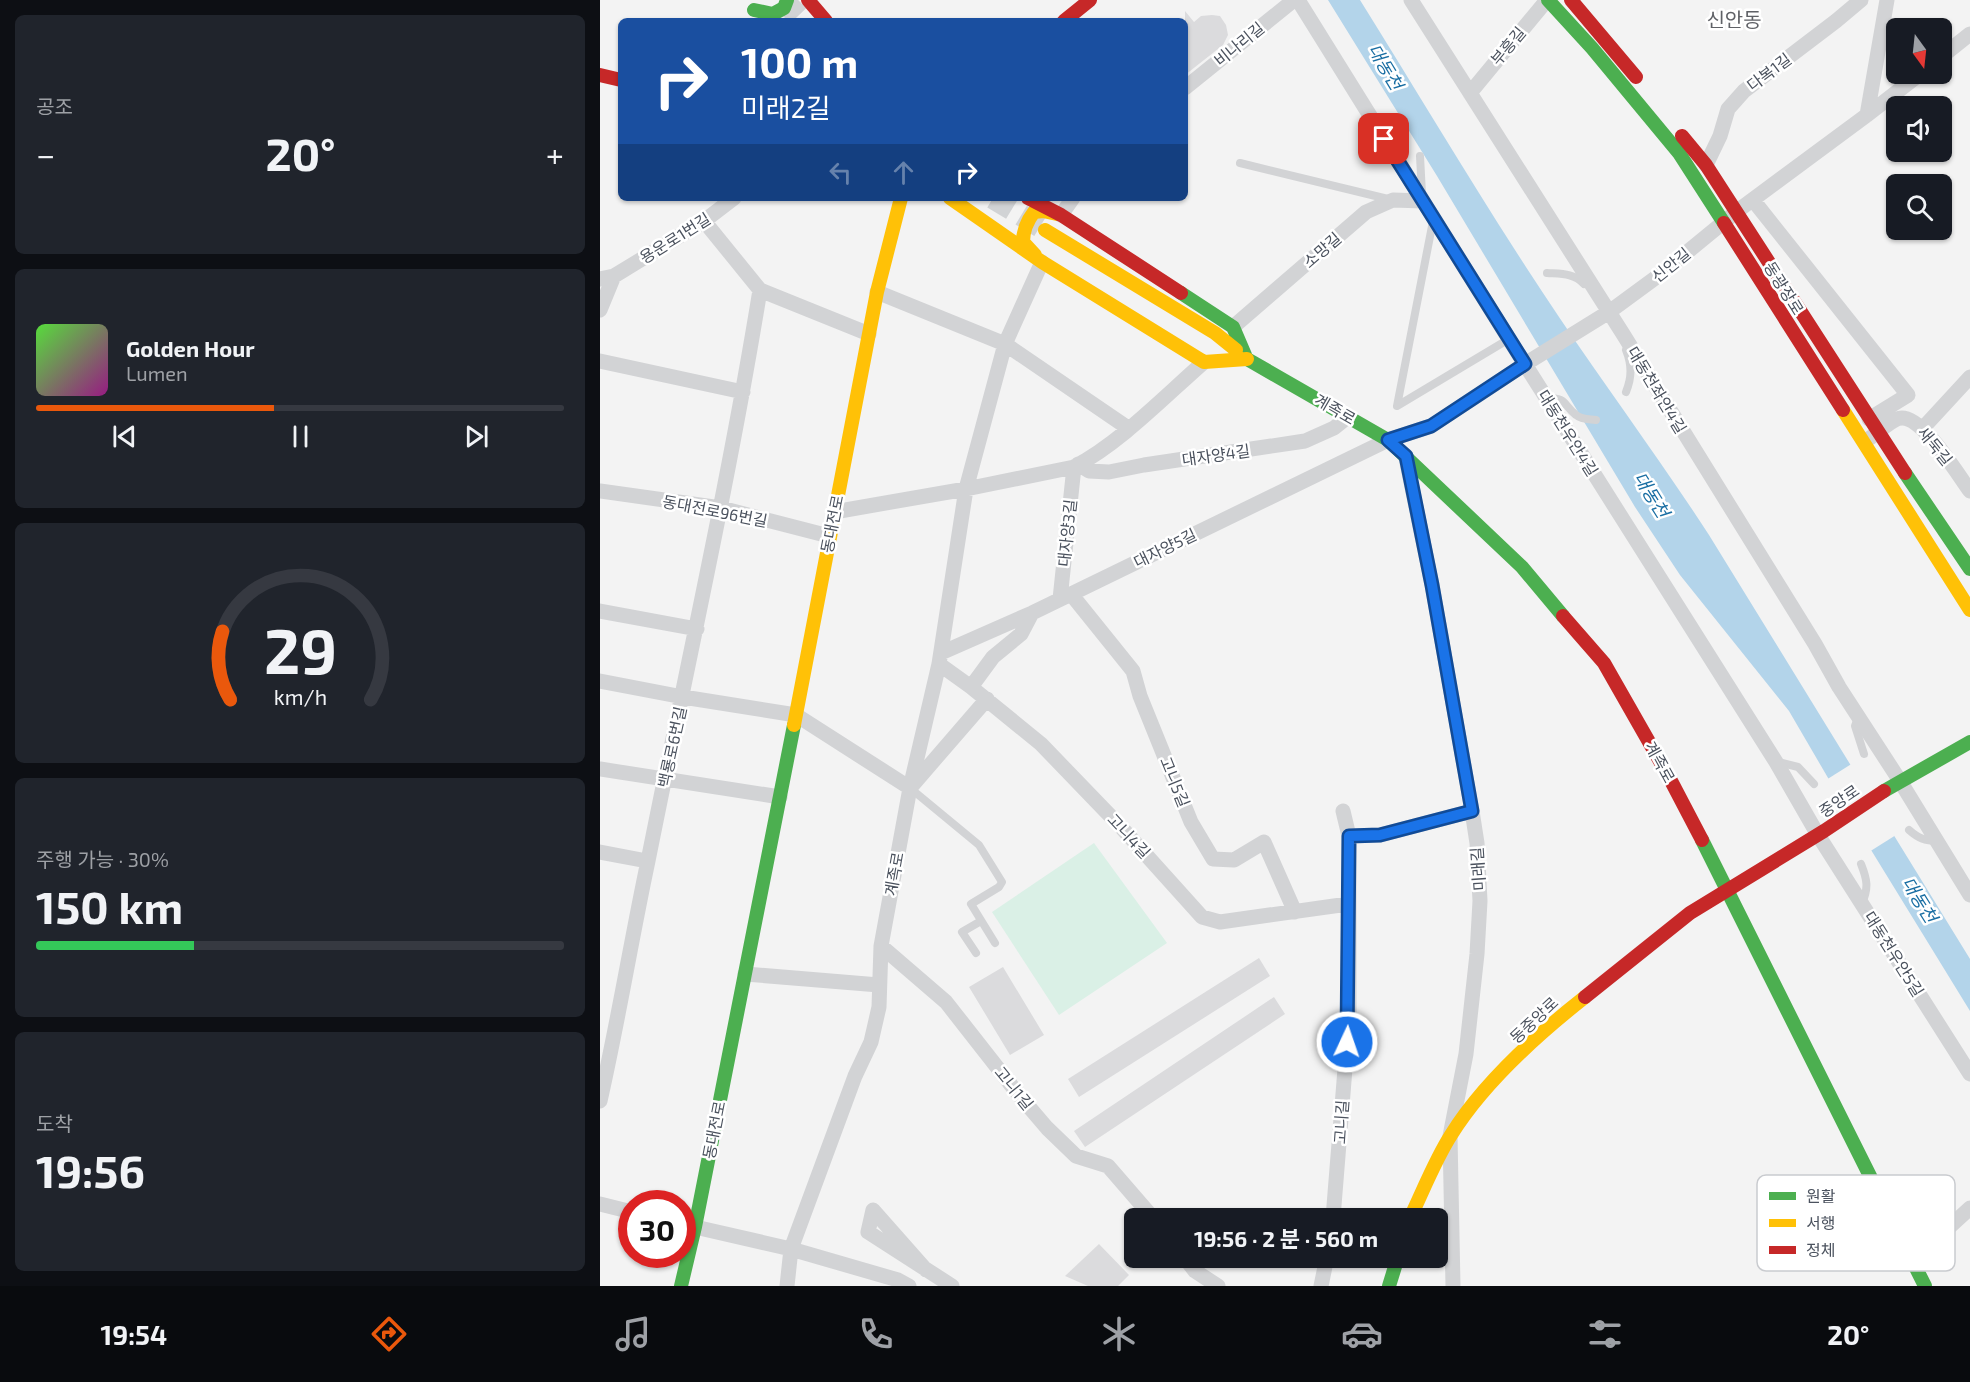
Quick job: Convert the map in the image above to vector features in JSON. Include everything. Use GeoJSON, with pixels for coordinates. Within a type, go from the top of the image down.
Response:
{"type":"FeatureCollection","features":[{"type":"Feature","properties":{"kind":"main road"},"geometry":{"type":"LineString","coordinates":[[750,5],[772,14],[784,8],[787,0]]}},
{"type":"Feature","properties":{"kind":"main road"},"geometry":{"type":"LineString","coordinates":[[808,0],[823,18]]}},
{"type":"Feature","properties":{"kind":"main road"},"geometry":{"type":"LineString","coordinates":[[1068,18],[1090,0]]}},
{"type":"Feature","properties":{"kind":"main road","name":"동광장로"},"geometry":{"type":"LineString","coordinates":[[1547,0],[1592,48],[1679,153],[1970,610]]}},
{"type":"Feature","properties":{"kind":"main road"},"geometry":{"type":"LineString","coordinates":[[1571,0],[1644,87]]}},
{"type":"Feature","properties":{"kind":"main road"},"geometry":{"type":"LineString","coordinates":[[750,5],[762,18]]}},
{"type":"Feature","properties":{"kind":"main road"},"geometry":{"type":"LineString","coordinates":[[600,75],[618,79]]}},
{"type":"Feature","properties":{"kind":"main road","name":"동광장로"},"geometry":{"type":"LineString","coordinates":[[1671,122],[1706,165],[1878,433],[1970,569]]}},
{"type":"Feature","properties":{"kind":"main road","name":"동대전로"},"geometry":{"type":"LineString","coordinates":[[696,1194],[745,974],[877,292],[900,201]]}},
{"type":"Feature","properties":{"kind":"main road"},"geometry":{"type":"LineString","coordinates":[[955,201],[1042,254],[1083,271]]}},
{"type":"Feature","properties":{"kind":"main road"},"geometry":{"type":"LineString","coordinates":[[1034,201],[1061,215],[1233,327],[1247,359],[1204,362],[1023,242],[1022,231],[1034,212],[1043,211],[1061,215]]}},
{"type":"Feature","properties":{"kind":"main road","name":"계족로"},"geometry":{"type":"LineString","coordinates":[[1045,230],[1215,333],[1247,359],[1388,440],[1522,567],[1604,663],[1669,777],[1868,1175]]}},
{"type":"Feature","properties":{"kind":"main road","name":"계족로"},"geometry":{"type":"LineString","coordinates":[[1207,345],[1247,359]]}},
{"type":"Feature","properties":{"kind":"main road","name":"중앙로"},"geometry":{"type":"LineString","coordinates":[[1727,889],[1821,833],[1897,783],[1970,742]]}},
{"type":"Feature","properties":{"kind":"main road","name":"동중앙로"},"geometry":{"type":"LineString","coordinates":[[1415,1208],[1449,1136],[1485,1089],[1562,1015],[1690,913],[1727,889]]}},
{"type":"Feature","properties":{"kind":"main road","name":"동대전로"},"geometry":{"type":"LineString","coordinates":[[681,1286],[683,1268]]}},
{"type":"Feature","properties":{"kind":"main road"},"geometry":{"type":"LineString","coordinates":[[1389,1286],[1395,1268]]}},
{"type":"Feature","properties":{"kind":"main road","name":"계족로"},"geometry":{"type":"LineString","coordinates":[[1916,1271],[1924,1286]]}},
{"type":"Feature","properties":{"kind":"street","name":"비나리길"},"geometry":{"type":"LineString","coordinates":[[1188,86],[1296,0]]}},
{"type":"Feature","properties":{"kind":"street","name":"대동천우안4길"},"geometry":{"type":"LineString","coordinates":[[1296,0],[1509,339],[1529,362],[1546,398],[1821,833]]}},
{"type":"Feature","properties":{"kind":"street","name":"대동천좌안4길"},"geometry":{"type":"LineString","coordinates":[[1411,0],[1606,314],[1623,334],[1897,783],[1970,894]]}},
{"type":"Feature","properties":{"kind":"street","name":"부흥길"},"geometry":{"type":"LineString","coordinates":[[1470,93],[1547,0]]}},
{"type":"Feature","properties":{"kind":"street","name":"다복1길"},"geometry":{"type":"LineString","coordinates":[[1706,165],[1720,136],[1728,109],[1744,90],[1861,0]]}},
{"type":"Feature","properties":{"kind":"street"},"geometry":{"type":"LineString","coordinates":[[1868,115],[1887,0]]}},
{"type":"Feature","properties":{"kind":"street"},"geometry":{"type":"LineString","coordinates":[[1952,48],[1970,34]]}},
{"type":"Feature","properties":{"kind":"street","name":"신안길"},"geometry":{"type":"LineString","coordinates":[[1529,362],[1606,314],[1658,276],[1736,212],[1907,84]]}},
{"type":"Feature","properties":{"kind":"street","name":"소망길"},"geometry":{"type":"LineString","coordinates":[[1233,327],[1366,212],[1393,200],[1422,200]]}},
{"type":"Feature","properties":{"kind":"street"},"geometry":{"type":"LineString","coordinates":[[1753,200],[1908,395],[1869,419]]}},
{"type":"Feature","properties":{"kind":"street","name":"용운로1번길"},"geometry":{"type":"LineString","coordinates":[[600,310],[607,278],[704,221],[730,201]]}},
{"type":"Feature","properties":{"kind":"street"},"geometry":{"type":"LineString","coordinates":[[1061,215],[1071,201]]}},
{"type":"Feature","properties":{"kind":"street"},"geometry":{"type":"LineString","coordinates":[[704,221],[760,290],[869,334]]}},
{"type":"Feature","properties":{"kind":"street","name":"계족로"},"geometry":{"type":"LineString","coordinates":[[787,1286],[791,1249],[855,1076],[871,1042],[879,1007],[881,946],[910,788],[940,659],[966,489],[1005,344],[1042,254]]}},
{"type":"Feature","properties":{"kind":"street","name":"백룡로6번길"},"geometry":{"type":"LineString","coordinates":[[600,1101],[607,1032],[697,629],[743,392],[760,290]]}},
{"type":"Feature","properties":{"kind":"street"},"geometry":{"type":"LineString","coordinates":[[877,292],[1005,344],[1128,428]]}},
{"type":"Feature","properties":{"kind":"street"},"geometry":{"type":"LineString","coordinates":[[600,361],[743,392]]}},
{"type":"Feature","properties":{"kind":"street"},"geometry":{"type":"LineString","coordinates":[[834,512],[966,489],[1076,465],[1087,460],[1128,428],[1204,362]]}},
{"type":"Feature","properties":{"kind":"street"},"geometry":{"type":"LineString","coordinates":[[1388,440],[1431,426],[1529,362]]}},
{"type":"Feature","properties":{"kind":"street"},"geometry":{"type":"LineString","coordinates":[[1923,428],[1970,377]]}},
{"type":"Feature","properties":{"kind":"street","name":"대자양4길"},"geometry":{"type":"LineString","coordinates":[[1076,465],[1089,471],[1109,472],[1294,443],[1323,434],[1348,416]]}},
{"type":"Feature","properties":{"kind":"street","name":"새둑길"},"geometry":{"type":"LineString","coordinates":[[1863,444],[1898,418],[1910,419],[1923,428],[1970,491]]}},
{"type":"Feature","properties":{"kind":"street","name":"대자양5길"},"geometry":{"type":"LineString","coordinates":[[940,659],[1388,440]]}},
{"type":"Feature","properties":{"kind":"street","name":"미래길"},"geometry":{"type":"LineString","coordinates":[[1406,456],[1432,585],[1477,843],[1480,901],[1478,954],[1466,1054],[1449,1136],[1453,1286]]}},
{"type":"Feature","properties":{"kind":"street","name":"대자양3길"},"geometry":{"type":"LineString","coordinates":[[1065,596],[1076,465]]}},
{"type":"Feature","properties":{"kind":"street","name":"동대전로96번길"},"geometry":{"type":"LineString","coordinates":[[600,491],[721,508],[829,536]]}},
{"type":"Feature","properties":{"kind":"street","name":"고니5길"},"geometry":{"type":"LineString","coordinates":[[1065,596],[1133,671],[1140,696],[1191,822],[1213,859],[1234,860],[1264,842],[1294,912]]}},
{"type":"Feature","properties":{"kind":"street"},"geometry":{"type":"LineString","coordinates":[[600,611],[697,629]]}},
{"type":"Feature","properties":{"kind":"street"},"geometry":{"type":"LineString","coordinates":[[971,687],[993,657],[1021,634],[1032,613]]}},
{"type":"Feature","properties":{"kind":"street","name":"고니4길"},"geometry":{"type":"LineString","coordinates":[[940,659],[1041,744],[1121,827],[1202,917],[1220,922],[1348,904]]}},
{"type":"Feature","properties":{"kind":"street"},"geometry":{"type":"LineString","coordinates":[[600,681],[796,715],[910,788],[987,699]]}},
{"type":"Feature","properties":{"kind":"street"},"geometry":{"type":"LineString","coordinates":[[600,769],[780,797]]}},
{"type":"Feature","properties":{"kind":"street","name":"고니길"},"geometry":{"type":"LineString","coordinates":[[1334,1208],[1348,1019],[1349,836],[1343,811]]}},
{"type":"Feature","properties":{"kind":"street"},"geometry":{"type":"LineString","coordinates":[[1349,836],[1380,835],[1472,811]]}},
{"type":"Feature","properties":{"kind":"street","name":"대동천우안5길"},"geometry":{"type":"LineString","coordinates":[[1821,833],[1862,903],[1970,1074]]}},
{"type":"Feature","properties":{"kind":"street"},"geometry":{"type":"LineString","coordinates":[[600,852],[647,861]]}},
{"type":"Feature","properties":{"kind":"street","name":"고니1길"},"geometry":{"type":"LineString","coordinates":[[881,946],[946,1002],[1047,1128],[1076,1156],[1108,1166],[1144,1208]]}},
{"type":"Feature","properties":{"kind":"street"},"geometry":{"type":"LineString","coordinates":[[745,974],[879,985]]}},
{"type":"Feature","properties":{"kind":"street"},"geometry":{"type":"LineString","coordinates":[[600,1204],[618,1208]]}},
{"type":"Feature","properties":{"kind":"street"},"geometry":{"type":"LineString","coordinates":[[1955,1222],[1970,1208]]}},
{"type":"Feature","properties":{"kind":"street"},"geometry":{"type":"LineString","coordinates":[[696,1227],[791,1249],[898,1280],[909,1286]]}},
{"type":"Feature","properties":{"kind":"street"},"geometry":{"type":"LineString","coordinates":[[1193,1268],[1218,1286]]}},
{"type":"Feature","properties":{"kind":"street"},"geometry":{"type":"LineString","coordinates":[[1321,1286],[1325,1268]]}},
{"type":"Feature","properties":{"kind":"street"},"geometry":{"type":"LineString","coordinates":[[926,1270],[952,1286]]}},
{"type":"Feature","properties":{"kind":"lane"},"geometry":{"type":"LineString","coordinates":[[1420,156],[1422,200]]}},
{"type":"Feature","properties":{"kind":"lane"},"geometry":{"type":"LineString","coordinates":[[1240,163],[1393,200]]}},
{"type":"Feature","properties":{"kind":"lane"},"geometry":{"type":"LineString","coordinates":[[1433,218],[1397,406],[1509,339]]}},
{"type":"Feature","properties":{"kind":"lane"},"geometry":{"type":"LineString","coordinates":[[1547,273],[1577,277],[1606,314]]}},
{"type":"Feature","properties":{"kind":"lane"},"geometry":{"type":"LineString","coordinates":[[1623,334],[1631,368],[1626,392]]}},
{"type":"Feature","properties":{"kind":"lane"},"geometry":{"type":"LineString","coordinates":[[1546,398],[1560,399],[1576,415],[1596,420]]}},
{"type":"Feature","properties":{"kind":"lane"},"geometry":{"type":"LineString","coordinates":[[1858,716],[1855,726],[1864,754]]}},
{"type":"Feature","properties":{"kind":"lane"},"geometry":{"type":"LineString","coordinates":[[1776,762],[1798,767],[1814,784]]}},
{"type":"Feature","properties":{"kind":"lane"},"geometry":{"type":"LineString","coordinates":[[910,788],[979,845],[999,874],[1002,882],[999,887],[971,904],[995,943]]}},
{"type":"Feature","properties":{"kind":"lane"},"geometry":{"type":"LineString","coordinates":[[1909,830],[1917,837],[1937,841]]}},
{"type":"Feature","properties":{"kind":"lane"},"geometry":{"type":"LineString","coordinates":[[1861,864],[1867,877],[1868,887],[1862,903]]}},
{"type":"Feature","properties":{"kind":"lane"},"geometry":{"type":"LineString","coordinates":[[976,953],[962,932],[981,921]]}},
{"type":"Feature","properties":{"kind":"green space"},"geometry":{"type":"Polygon","coordinates":[[[1094,843],[1167,943],[1059,1015],[992,912],[1094,843]]]}},
{"type":"Feature","properties":{"kind":"water","name":"대동천"},"geometry":{"type":"Polygon","coordinates":[[[1328,0],[1360,0],[1533,278],[1709,535],[1970,959],[1970,1011],[1852,819],[1789,711],[1680,575],[1635,507],[1437,176],[1328,0]]]}},
{"type":"Feature","properties":{"kind":"pier"},"geometry":{"type":"Polygon","coordinates":[[[1853,763],[1896,835],[1869,852],[1826,780],[1853,763]]]}},
{"type":"Feature","properties":{"kind":"building"},"geometry":{"type":"Polygon","coordinates":[[[1185,11],[1194,22],[1201,16],[1220,16],[1226,25],[1228,35],[1223,45],[1188,73],[1188,18],[1185,18],[1185,11]]]}},
{"type":"Feature","properties":{"kind":"building"},"geometry":{"type":"Polygon","coordinates":[[[1259,958],[1270,976],[1079,1097],[1068,1079],[1259,958]]]}},
{"type":"Feature","properties":{"kind":"building"},"geometry":{"type":"Polygon","coordinates":[[[1003,967],[1044,1035],[1010,1055],[969,987],[1003,967]]]}},
{"type":"Feature","properties":{"kind":"building"},"geometry":{"type":"Polygon","coordinates":[[[1274,997],[1285,1014],[1085,1147],[1074,1131],[1274,997]]]}},
{"type":"Feature","properties":{"kind":"building"},"geometry":{"type":"Polygon","coordinates":[[[1099,1244],[1129,1275],[1118,1286],[1088,1286],[1065,1276],[1099,1244]]]}},
{"type":"Feature","properties":{"kind":"tunnel"},"geometry":{"type":"LineString","coordinates":[[783,0],[800,18]]}},
{"type":"Feature","properties":{"kind":"tunnel"},"geometry":{"type":"LineString","coordinates":[[998,201],[1044,229]]}},
{"type":"Feature","properties":{"kind":"traffic: fast"},"geometry":{"type":"LineString","coordinates":[[754,10],[773,14],[784,8],[787,0]]}},
{"type":"Feature","properties":{"kind":"traffic: fast"},"geometry":{"type":"LineString","coordinates":[[1548,0],[1592,48],[1679,153],[1724,223]]}},
{"type":"Feature","properties":{"kind":"traffic: fast"},"geometry":{"type":"LineString","coordinates":[[1181,293],[1233,327],[1245,355]]}},
{"type":"Feature","properties":{"kind":"traffic: fast"},"geometry":{"type":"LineString","coordinates":[[1236,350],[1247,359],[1388,440],[1522,567],[1563,616]]}},
{"type":"Feature","properties":{"kind":"traffic: fast"},"geometry":{"type":"LineString","coordinates":[[1905,473],[1970,569]]}},
{"type":"Feature","properties":{"kind":"traffic: fast"},"geometry":{"type":"LineString","coordinates":[[681,1286],[695,1227],[794,725]]}},
{"type":"Feature","properties":{"kind":"traffic: fast"},"geometry":{"type":"LineString","coordinates":[[1884,791],[1970,742]]}},
{"type":"Feature","properties":{"kind":"traffic: fast"},"geometry":{"type":"LineString","coordinates":[[1702,840],[1870,1175]]}},
{"type":"Feature","properties":{"kind":"traffic: fast"},"geometry":{"type":"LineString","coordinates":[[1389,1286],[1395,1268]]}},
{"type":"Feature","properties":{"kind":"traffic: fast"},"geometry":{"type":"LineString","coordinates":[[1918,1271],[1925,1286]]}},
{"type":"Feature","properties":{"kind":"traffic: slow"},"geometry":{"type":"LineString","coordinates":[[794,725],[877,292],[900,201]]}},
{"type":"Feature","properties":{"kind":"traffic: slow"},"geometry":{"type":"LineString","coordinates":[[954,201],[1042,262],[1204,362],[1247,359]]}},
{"type":"Feature","properties":{"kind":"traffic: slow"},"geometry":{"type":"LineString","coordinates":[[1035,255],[1023,242],[1027,222],[1034,212],[1057,214]]}},
{"type":"Feature","properties":{"kind":"traffic: slow"},"geometry":{"type":"LineString","coordinates":[[1045,230],[1215,333],[1236,350]]}},
{"type":"Feature","properties":{"kind":"traffic: slow"},"geometry":{"type":"LineString","coordinates":[[1843,410],[1970,610]]}},
{"type":"Feature","properties":{"kind":"traffic: slow"},"geometry":{"type":"LineString","coordinates":[[1415,1208],[1445,1145],[1478,1098],[1530,1044],[1585,997]]}},
{"type":"Feature","properties":{"kind":"traffic: jam"},"geometry":{"type":"LineString","coordinates":[[808,0],[823,18]]}},
{"type":"Feature","properties":{"kind":"traffic: jam"},"geometry":{"type":"LineString","coordinates":[[1068,18],[1090,0]]}},
{"type":"Feature","properties":{"kind":"traffic: jam"},"geometry":{"type":"LineString","coordinates":[[1571,0],[1636,77]]}},
{"type":"Feature","properties":{"kind":"traffic: jam"},"geometry":{"type":"LineString","coordinates":[[600,75],[618,79]]}},
{"type":"Feature","properties":{"kind":"traffic: jam"},"geometry":{"type":"LineString","coordinates":[[1682,136],[1706,165],[1905,473]]}},
{"type":"Feature","properties":{"kind":"traffic: jam"},"geometry":{"type":"LineString","coordinates":[[1034,201],[1061,215],[1181,293]]}},
{"type":"Feature","properties":{"kind":"traffic: jam"},"geometry":{"type":"LineString","coordinates":[[1724,223],[1843,410]]}},
{"type":"Feature","properties":{"kind":"traffic: jam"},"geometry":{"type":"LineString","coordinates":[[1563,616],[1604,663],[1702,840]]}},
{"type":"Feature","properties":{"kind":"traffic: jam"},"geometry":{"type":"LineString","coordinates":[[1585,997],[1690,913],[1824,831],[1884,791]]}},
{"type":"Feature","properties":{"kind":"district","name":"신안동"},"geometry":{"type":"Point","coordinates":[1734,20]}},
{"type":"Feature","properties":{"kind":"route"},"geometry":{"type":"LineString","coordinates":[[1347,1042],[1349,836],[1380,835],[1472,811],[1432,585],[1406,456],[1388,440],[1431,426],[1525,364],[1384,139]]}}]}
